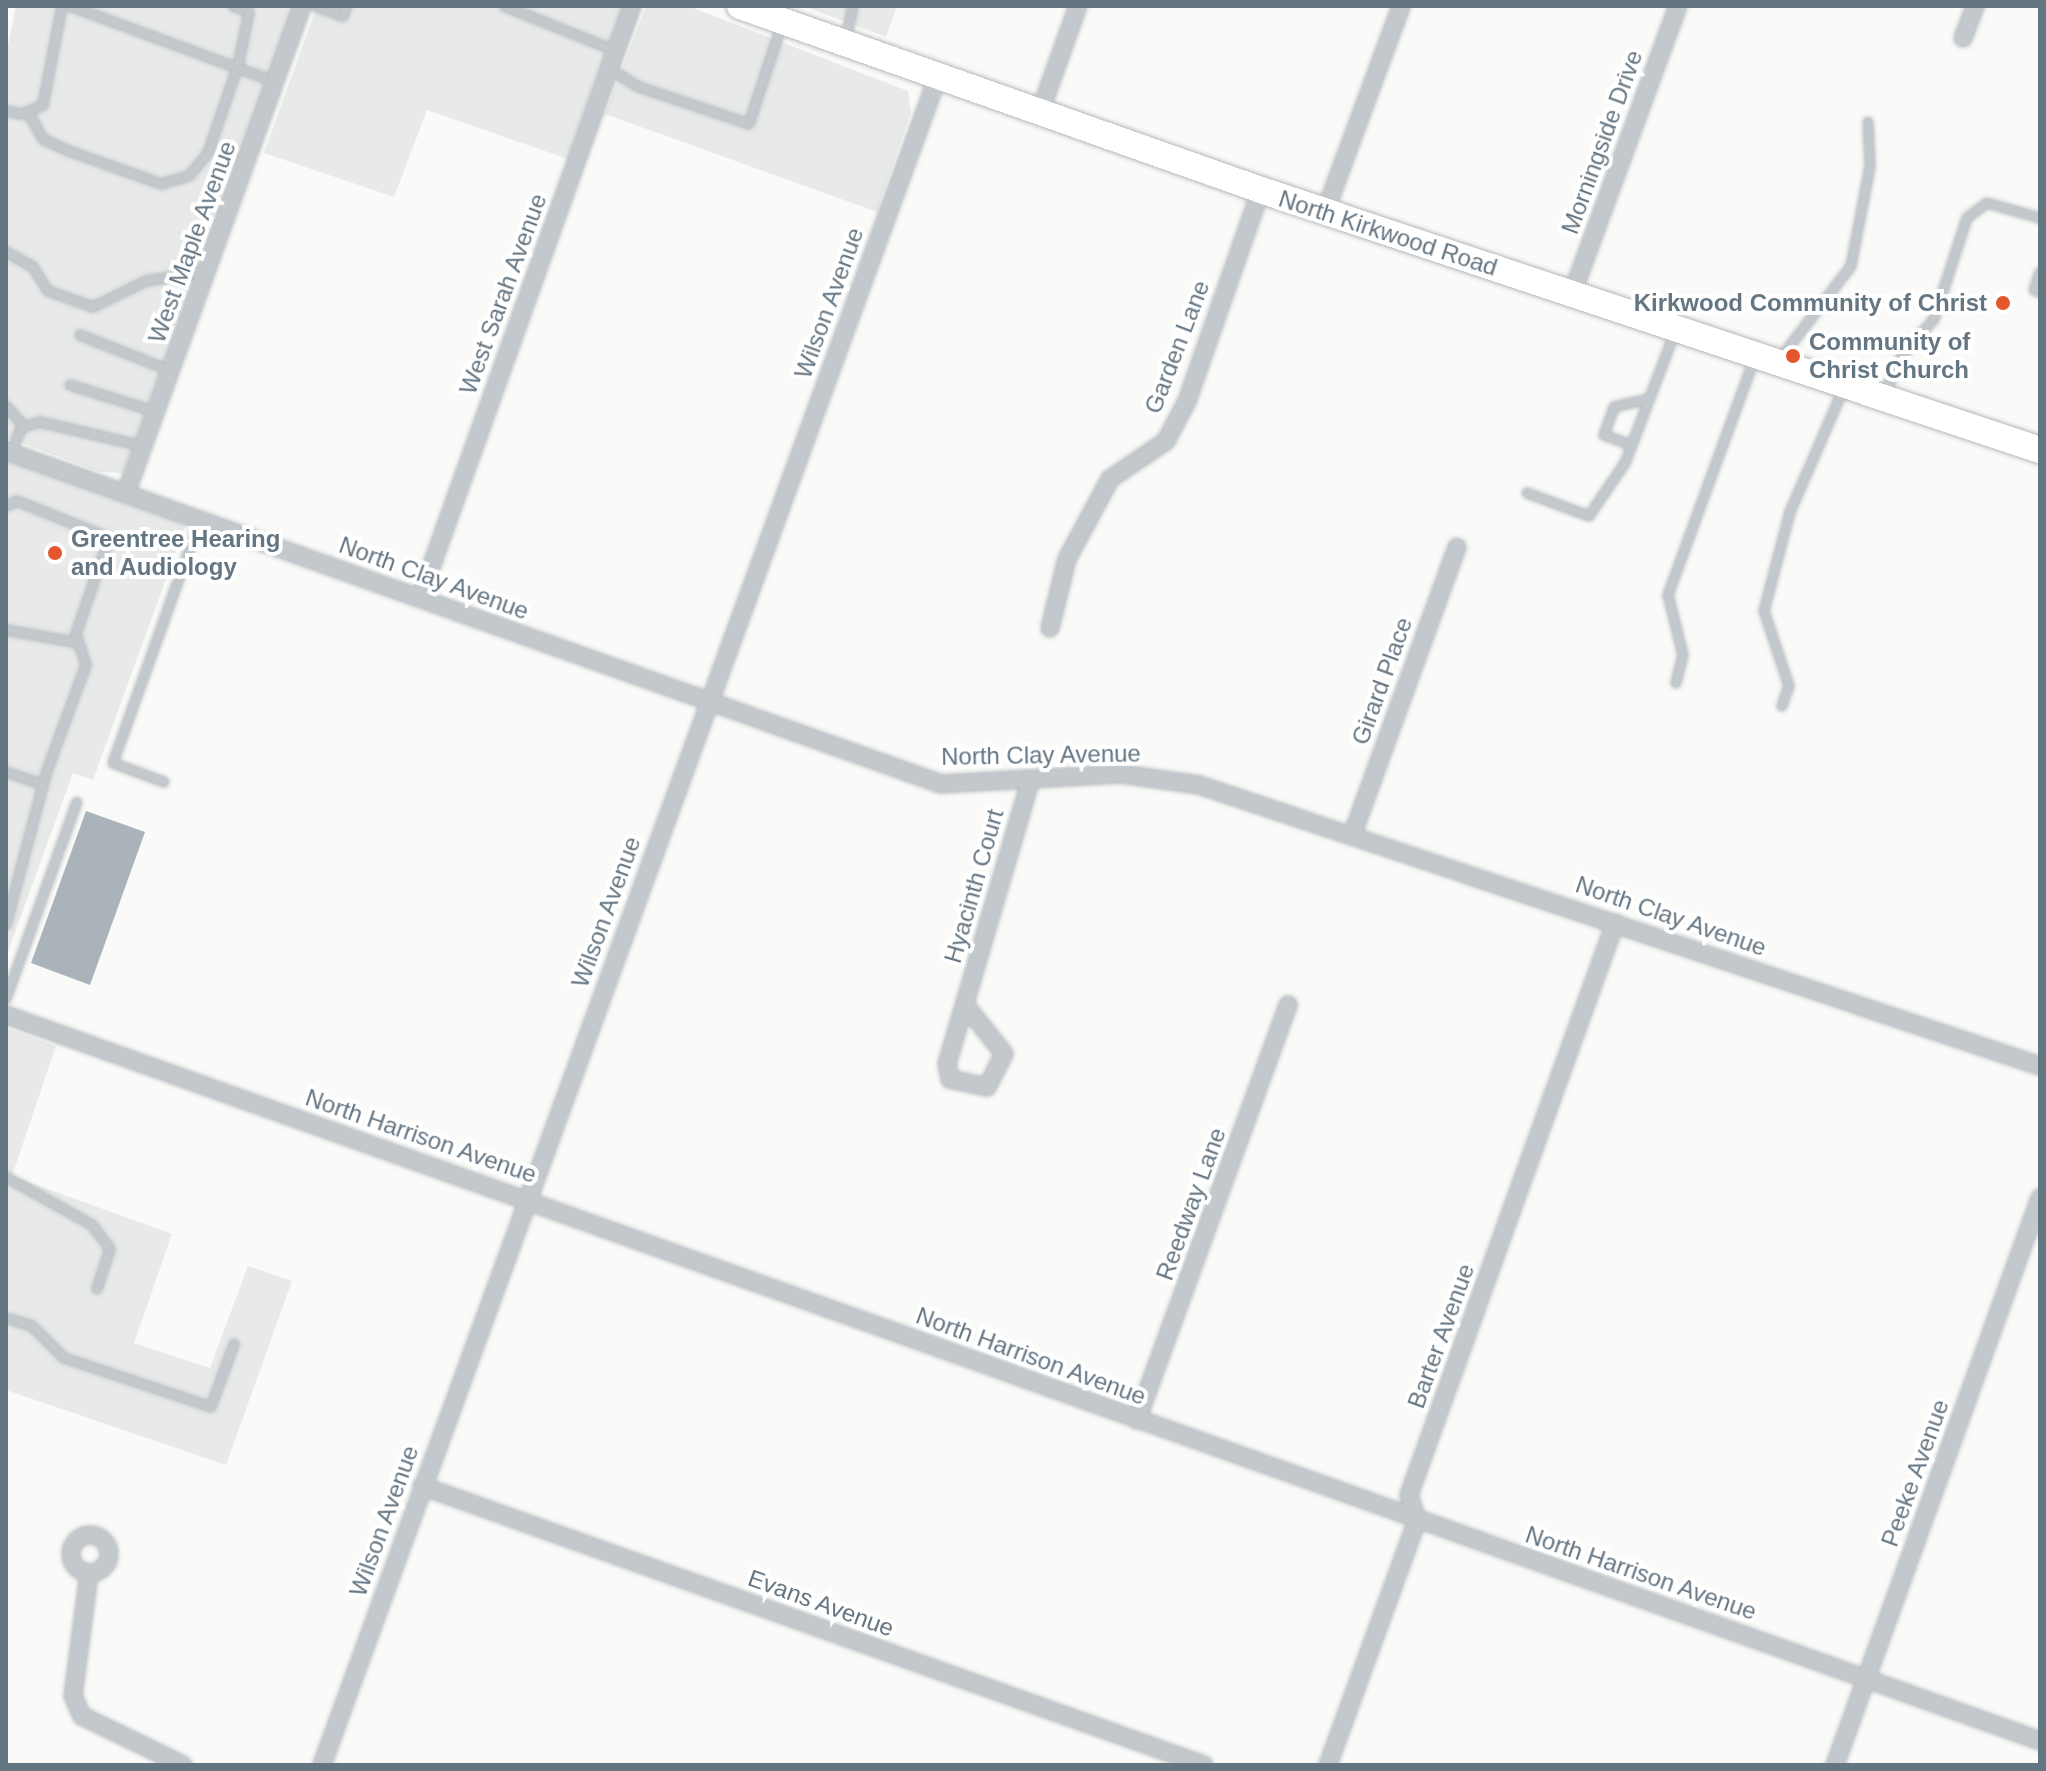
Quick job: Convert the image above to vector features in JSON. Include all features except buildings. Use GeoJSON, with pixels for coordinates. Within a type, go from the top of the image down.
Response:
{"type":"FeatureCollection","features":[{"type":"Feature","properties":{"kind":"main road","name":"North Kirkwood Road"},"geometry":{"type":"LineString","coordinates":[[740,6],[1325,212],[2040,450]]}},
{"type":"Feature","properties":{"kind":"street","name":"West Maple Avenue"},"geometry":{"type":"LineString","coordinates":[[126,493],[302,6]]}},
{"type":"Feature","properties":{"kind":"street","name":"West Sarah Avenue"},"geometry":{"type":"LineString","coordinates":[[420,598],[632,6]]}},
{"type":"Feature","properties":{"kind":"street"},"geometry":{"type":"LineString","coordinates":[[1040,112],[1078,6]]}},
{"type":"Feature","properties":{"kind":"street"},"geometry":{"type":"LineString","coordinates":[[1325,212],[1401,6]]}},
{"type":"Feature","properties":{"kind":"street","name":"Morningside Drive"},"geometry":{"type":"LineString","coordinates":[[1572,294],[1678,6]]}},
{"type":"Feature","properties":{"kind":"street"},"geometry":{"type":"LineString","coordinates":[[1963,38],[1975,6]]}},
{"type":"Feature","properties":{"kind":"street","name":"Wilson Avenue"},"geometry":{"type":"LineString","coordinates":[[322,1765],[525,1198],[938,76]]}},
{"type":"Feature","properties":{"kind":"street","name":"Garden Lane"},"geometry":{"type":"LineString","coordinates":[[1050,628],[1067,559],[1110,479],[1166,441],[1187,401],[1261,190]]}},
{"type":"Feature","properties":{"kind":"street","name":"North Clay Avenue"},"geometry":{"type":"LineString","coordinates":[[8,452],[420,598],[707,707],[941,784],[1031,779],[1161,778],[1353,833],[2040,1066]]}},
{"type":"Feature","properties":{"kind":"street","name":"Girard Place"},"geometry":{"type":"LineString","coordinates":[[1353,833],[1457,547]]}},
{"type":"Feature","properties":{"kind":"street","name":"Hyacinth Court"},"geometry":{"type":"LineString","coordinates":[[966,1006],[1004,1054],[987,1087],[950,1079],[950,1049],[966,1006],[1031,779]]}},
{"type":"Feature","properties":{"kind":"street","name":"Barter Avenue"},"geometry":{"type":"LineString","coordinates":[[1328,1765],[1417,1520],[1409,1495],[1615,923]]}},
{"type":"Feature","properties":{"kind":"street","name":"Reedway Lane"},"geometry":{"type":"LineString","coordinates":[[1137,1420],[1288,1005]]}},
{"type":"Feature","properties":{"kind":"street","name":"North Harrison Avenue"},"geometry":{"type":"LineString","coordinates":[[6,1015],[2040,1741]]}},
{"type":"Feature","properties":{"kind":"street","name":"Peeke Avenue"},"geometry":{"type":"LineString","coordinates":[[1835,1765],[2040,1198]]}},
{"type":"Feature","properties":{"kind":"street","name":"Evans Avenue"},"geometry":{"type":"LineString","coordinates":[[422,1486],[1204,1765]]}},
{"type":"Feature","properties":{"kind":"street"},"geometry":{"type":"LineString","coordinates":[[89,1573],[73,1696],[82,1716],[183,1765]]}},
{"type":"Feature","properties":{"kind":"lane"},"geometry":{"type":"LineString","coordinates":[[6,111],[28,112],[49,92],[62,6]]}},
{"type":"Feature","properties":{"kind":"lane"},"geometry":{"type":"LineString","coordinates":[[70,6],[275,82]]}},
{"type":"Feature","properties":{"kind":"lane"},"geometry":{"type":"LineString","coordinates":[[28,112],[49,143],[144,180],[176,182],[208,153],[238,66],[249,12],[233,6]]}},
{"type":"Feature","properties":{"kind":"lane"},"geometry":{"type":"LineString","coordinates":[[315,6],[343,16],[347,6]]}},
{"type":"Feature","properties":{"kind":"lane"},"geometry":{"type":"LineString","coordinates":[[504,6],[616,51]]}},
{"type":"Feature","properties":{"kind":"lane"},"geometry":{"type":"LineString","coordinates":[[844,43],[853,6]]}},
{"type":"Feature","properties":{"kind":"lane"},"geometry":{"type":"LineString","coordinates":[[609,68],[639,87],[749,124],[783,21]]}},
{"type":"Feature","properties":{"kind":"lane"},"geometry":{"type":"LineString","coordinates":[[1676,683],[1683,655],[1668,595],[1766,359],[1851,266],[1870,166],[1868,122]]}},
{"type":"Feature","properties":{"kind":"lane"},"geometry":{"type":"LineString","coordinates":[[1883,398],[1902,356],[1934,319],[1967,218],[1987,203],[2040,218]]}},
{"type":"Feature","properties":{"kind":"lane"},"geometry":{"type":"LineString","coordinates":[[6,252],[33,267],[48,291],[93,307],[146,281],[206,272]]}},
{"type":"Feature","properties":{"kind":"lane"},"geometry":{"type":"LineString","coordinates":[[2040,272],[2034,290],[2040,292]]}},
{"type":"Feature","properties":{"kind":"lane"},"geometry":{"type":"LineString","coordinates":[[1527,493],[1589,516],[1631,445],[1677,328]]}},
{"type":"Feature","properties":{"kind":"lane"},"geometry":{"type":"LineString","coordinates":[[80,335],[172,371]]}},
{"type":"Feature","properties":{"kind":"lane"},"geometry":{"type":"LineString","coordinates":[[70,385],[157,412]]}},
{"type":"Feature","properties":{"kind":"lane"},"geometry":{"type":"LineString","coordinates":[[1782,706],[1789,686],[1764,611],[1790,512],[1845,385]]}},
{"type":"Feature","properties":{"kind":"lane"},"geometry":{"type":"LineString","coordinates":[[1631,445],[1604,435],[1614,407],[1648,399]]}},
{"type":"Feature","properties":{"kind":"lane"},"geometry":{"type":"LineString","coordinates":[[6,406],[24,426],[73,426],[143,446]]}},
{"type":"Feature","properties":{"kind":"lane"},"geometry":{"type":"LineString","coordinates":[[8,452],[24,426]]}},
{"type":"Feature","properties":{"kind":"lane"},"geometry":{"type":"LineString","coordinates":[[6,506],[17,501],[108,534],[79,643],[86,665],[43,785],[6,925]]}},
{"type":"Feature","properties":{"kind":"lane"},"geometry":{"type":"LineString","coordinates":[[164,782],[113,763],[200,519]]}},
{"type":"Feature","properties":{"kind":"lane"},"geometry":{"type":"LineString","coordinates":[[6,630],[79,643]]}},
{"type":"Feature","properties":{"kind":"lane"},"geometry":{"type":"LineString","coordinates":[[6,772],[43,785]]}},
{"type":"Feature","properties":{"kind":"lane"},"geometry":{"type":"LineString","coordinates":[[6,999],[77,802]]}},
{"type":"Feature","properties":{"kind":"lane"},"geometry":{"type":"LineString","coordinates":[[6,1177],[92,1225],[110,1249],[97,1289]]}},
{"type":"Feature","properties":{"kind":"lane"},"geometry":{"type":"LineString","coordinates":[[6,1318],[32,1326],[64,1358],[211,1407],[234,1344]]}},
{"type":"Feature","properties":{"kind":"shaded area"},"geometry":{"type":"Polygon","coordinates":[[[16,6],[296,6],[123,473],[100,472],[6,437],[6,55],[16,6]]]}},
{"type":"Feature","properties":{"kind":"shaded area"},"geometry":{"type":"Polygon","coordinates":[[[317,6],[623,6],[568,159],[427,110],[394,197],[264,153],[317,6]]]}},
{"type":"Feature","properties":{"kind":"shaded area"},"geometry":{"type":"Polygon","coordinates":[[[646,6],[688,6],[908,91],[911,112],[877,212],[605,114],[646,6]]]}},
{"type":"Feature","properties":{"kind":"shaded area"},"geometry":{"type":"Polygon","coordinates":[[[803,6],[897,6],[886,37],[803,6]]]}},
{"type":"Feature","properties":{"kind":"shaded area"},"geometry":{"type":"Polygon","coordinates":[[[6,458],[186,524],[93,780],[73,773],[6,957],[6,458]]]}},
{"type":"Feature","properties":{"kind":"shaded area"},"geometry":{"type":"Polygon","coordinates":[[[6,1028],[56,1046],[12,1176],[172,1234],[134,1343],[210,1368],[248,1266],[292,1281],[226,1465],[6,1390],[6,1028]]]}},
{"type":"Feature","properties":{"kind":"place","name":"Kirkwood Community of Christ"},"geometry":{"type":"Point","coordinates":[2003,303]}},
{"type":"Feature","properties":{"kind":"place","name":"Community of Christ Church"},"geometry":{"type":"Point","coordinates":[1793,356]}},
{"type":"Feature","properties":{"kind":"place","name":"Greentree Hearing and Audiology"},"geometry":{"type":"Point","coordinates":[55,553]}}]}
